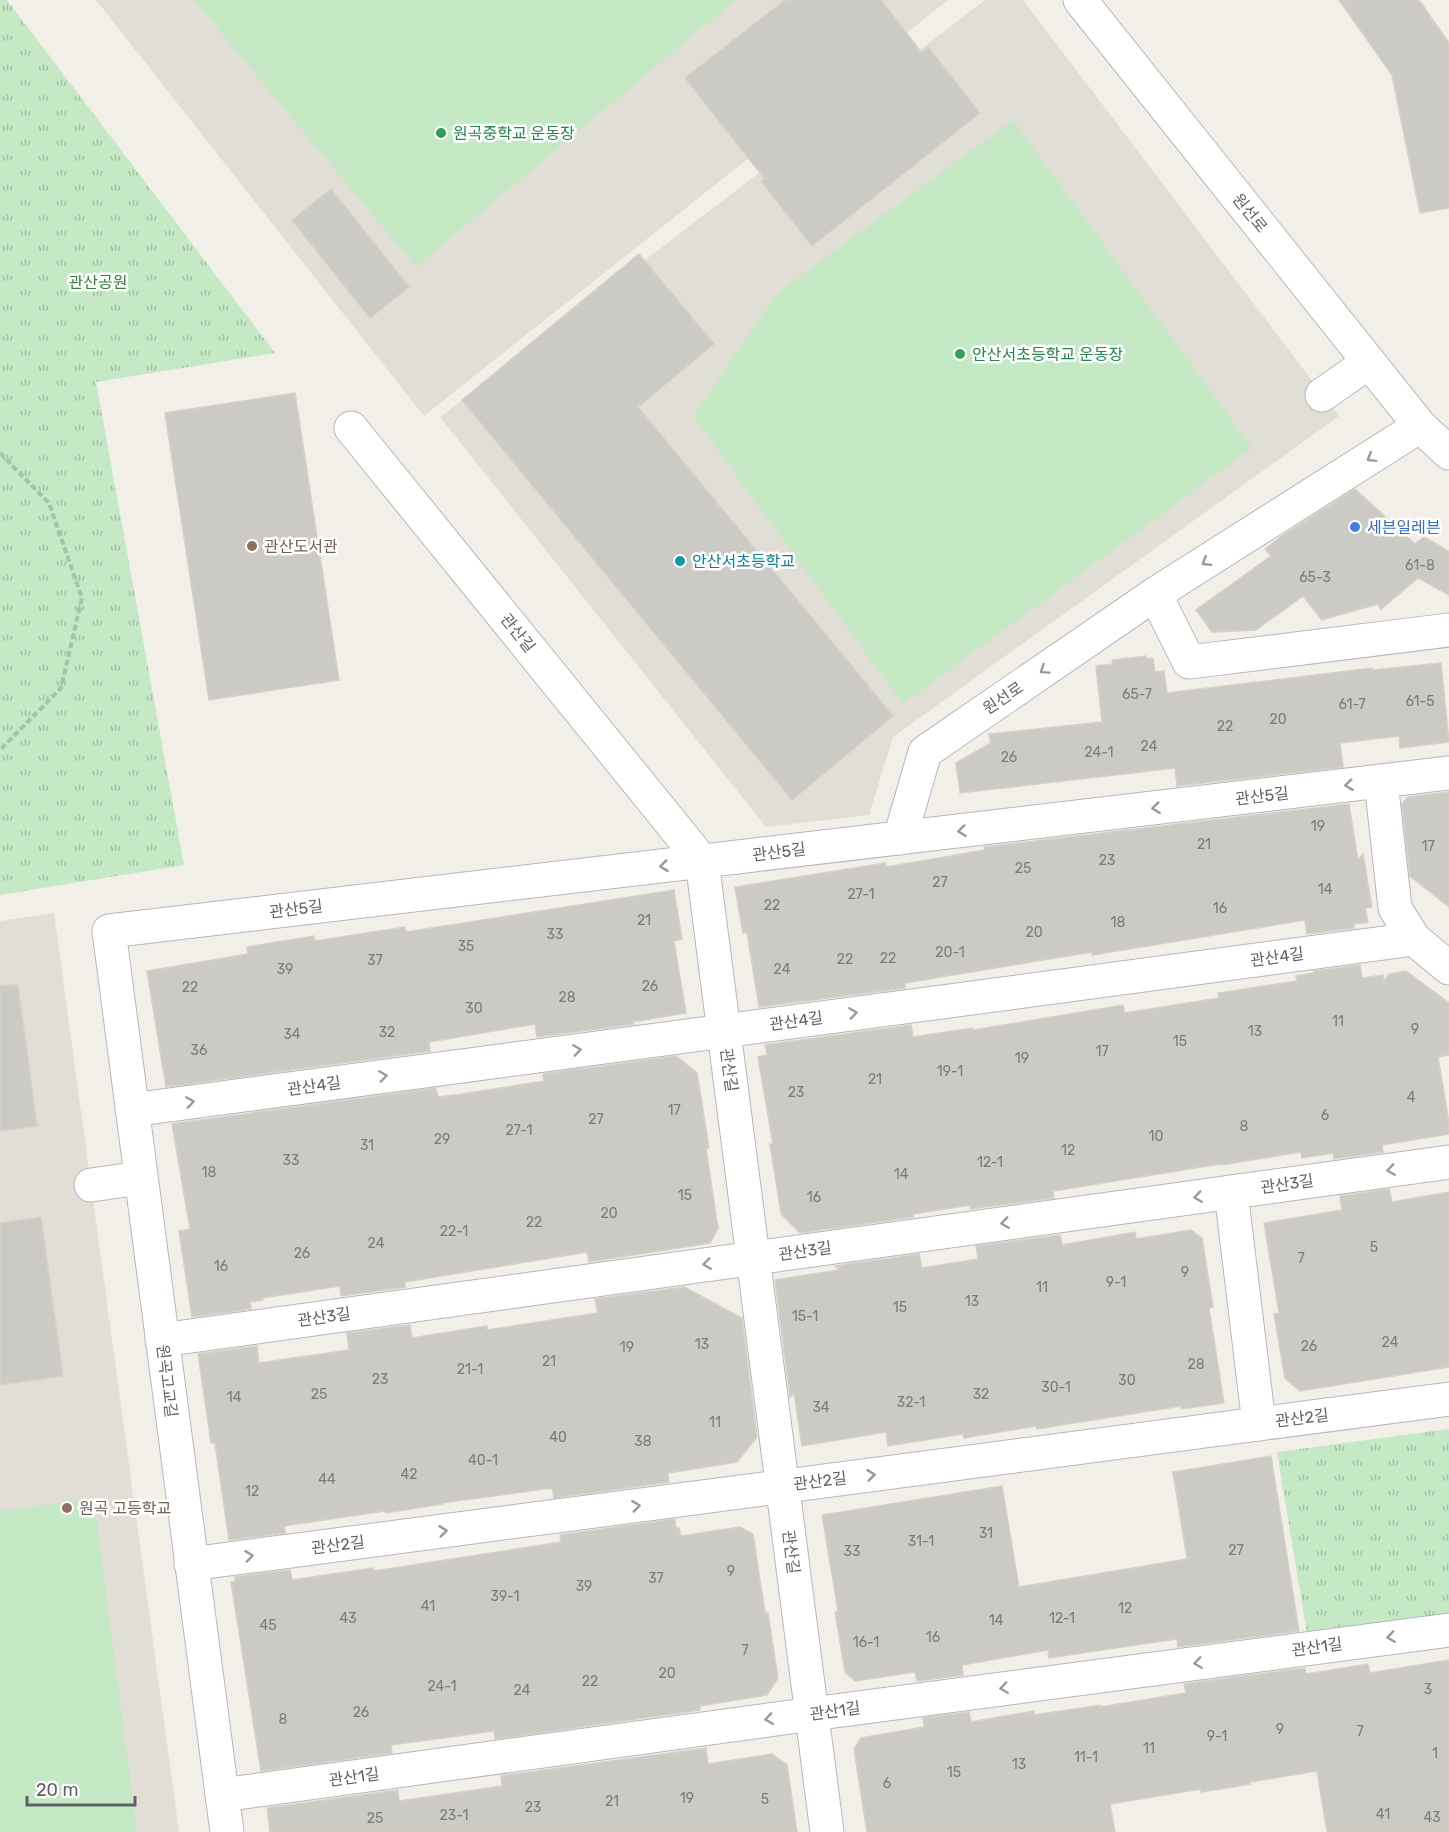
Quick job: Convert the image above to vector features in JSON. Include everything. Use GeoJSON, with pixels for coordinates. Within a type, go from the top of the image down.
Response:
{"type":"FeatureCollection","features":[{"type":"Feature","properties":{"kind":"street","name":"원선로"},"geometry":{"type":"LineString","coordinates":[[1080,0],[1420,426],[1449,453]]}},
{"type":"Feature","properties":{"kind":"street"},"geometry":{"type":"LineString","coordinates":[[1322,395],[1369,362]]}},
{"type":"Feature","properties":{"kind":"street","name":"원선로"},"geometry":{"type":"LineString","coordinates":[[900,838],[925,752],[1155,594],[1420,426]]}},
{"type":"Feature","properties":{"kind":"street","name":"관산길"},"geometry":{"type":"LineString","coordinates":[[351,428],[702,861],[827,1832]]}},
{"type":"Feature","properties":{"kind":"street"},"geometry":{"type":"LineString","coordinates":[[1155,594],[1189,662],[1449,630]]}},
{"type":"Feature","properties":{"kind":"street","name":"관산5길"},"geometry":{"type":"LineString","coordinates":[[109,931],[1449,773]]}},
{"type":"Feature","properties":{"kind":"street"},"geometry":{"type":"LineString","coordinates":[[1381,782],[1395,908],[1414,939],[1449,968]]}},
{"type":"Feature","properties":{"kind":"street","name":"원곡고교길"},"geometry":{"type":"LineString","coordinates":[[109,931],[227,1832]]}},
{"type":"Feature","properties":{"kind":"street","name":"관산4길"},"geometry":{"type":"LineString","coordinates":[[132,1110],[1414,939]]}},
{"type":"Feature","properties":{"kind":"street","name":"관산3길"},"geometry":{"type":"LineString","coordinates":[[162,1340],[1449,1162]]}},
{"type":"Feature","properties":{"kind":"street"},"geometry":{"type":"LineString","coordinates":[[91,1185],[141,1178]]}},
{"type":"Feature","properties":{"kind":"street"},"geometry":{"type":"LineString","coordinates":[[1231,1192],[1259,1424]]}},
{"type":"Feature","properties":{"kind":"street","name":"관산2길"},"geometry":{"type":"LineString","coordinates":[[191,1564],[1449,1399]]}},
{"type":"Feature","properties":{"kind":"street","name":"관산1길"},"geometry":{"type":"LineString","coordinates":[[222,1795],[1449,1629]]}},
{"type":"Feature","properties":{"kind":"path"},"geometry":{"type":"LineString","coordinates":[[0,453],[49,503],[81,598],[61,688],[0,750]]}},
{"type":"Feature","properties":{"kind":"shaded area"},"geometry":{"type":"Polygon","coordinates":[[[96,0],[948,0],[424,416],[96,0]]]}},
{"type":"Feature","properties":{"kind":"shaded area"},"geometry":{"type":"Polygon","coordinates":[[[985,0],[1023,0],[1339,416],[893,737],[869,815],[766,827],[440,417],[985,0]]]}},
{"type":"Feature","properties":{"kind":"shaded area","name":"원곡 고등학교"},"geometry":{"type":"Polygon","coordinates":[[[54,913],[179,1832],[0,1832],[0,921],[54,913]]]}},
{"type":"Feature","properties":{"kind":"green space","name":"관산공원"},"geometry":{"type":"Polygon","coordinates":[[[0,0],[7,0],[275,353],[96,382],[184,865],[0,895],[0,0]]]}},
{"type":"Feature","properties":{"kind":"green space","name":"원곡중학교 운동장"},"geometry":{"type":"Polygon","coordinates":[[[194,0],[735,0],[416,267],[194,0]]]}},
{"type":"Feature","properties":{"kind":"green space","name":"안산서초등학교 운동장"},"geometry":{"type":"Polygon","coordinates":[[[1013,120],[1252,448],[903,704],[693,416],[777,293],[1013,120]]]}},
{"type":"Feature","properties":{"kind":"green space"},"geometry":{"type":"Polygon","coordinates":[[[1449,1429],[1449,1618],[1307,1634],[1277,1452],[1449,1429]]]}},
{"type":"Feature","properties":{"kind":"green space"},"geometry":{"type":"Polygon","coordinates":[[[94,1499],[137,1832],[0,1832],[0,1511],[94,1499]]]}},
{"type":"Feature","properties":{"kind":"building"},"geometry":{"type":"Polygon","coordinates":[[[785,0],[881,0],[922,53],[928,47],[980,113],[812,246],[761,181],[764,178],[685,78],[785,0]]]}},
{"type":"Feature","properties":{"kind":"building"},"geometry":{"type":"Polygon","coordinates":[[[1339,0],[1419,0],[1449,43],[1449,208],[1420,213],[1392,75],[1339,0]]]}},
{"type":"Feature","properties":{"kind":"building"},"geometry":{"type":"Polygon","coordinates":[[[331,189],[409,287],[370,318],[292,220],[331,189]]]}},
{"type":"Feature","properties":{"kind":"building","name":"안산서초등학교"},"geometry":{"type":"Polygon","coordinates":[[[639,254],[714,344],[638,407],[893,716],[792,800],[462,400],[639,254]]]}},
{"type":"Feature","properties":{"kind":"building","name":"관산도서관"},"geometry":{"type":"Polygon","coordinates":[[[295,393],[339,680],[209,700],[165,413],[295,393]]]}},
{"type":"Feature","properties":{"kind":"building"},"geometry":{"type":"Polygon","coordinates":[[[1355,489],[1415,544],[1424,537],[1449,551],[1449,595],[1418,578],[1381,609],[1378,604],[1322,620],[1303,596],[1256,630],[1212,632],[1196,610],[1271,556],[1265,549],[1283,535],[1355,489]]]}},
{"type":"Feature","properties":{"kind":"building"},"geometry":{"type":"Polygon","coordinates":[[[1146,656],[1146,659],[1153,658],[1155,672],[1164,671],[1167,693],[1372,668],[1372,670],[1441,663],[1449,742],[1400,748],[1399,736],[1340,743],[1343,767],[1177,786],[1175,768],[960,793],[956,763],[991,743],[989,734],[1102,722],[1096,666],[1113,664],[1112,660],[1146,656]]]}},
{"type":"Feature","properties":{"kind":"building"},"geometry":{"type":"Polygon","coordinates":[[[1449,792],[1449,907],[1410,876],[1402,804],[1408,797],[1449,792]]]}},
{"type":"Feature","properties":{"kind":"building"},"geometry":{"type":"Polygon","coordinates":[[[1349,804],[1358,860],[1363,854],[1372,907],[1365,908],[1368,922],[1354,924],[1354,928],[1307,934],[1305,920],[905,983],[905,988],[759,1007],[747,932],[743,933],[735,887],[886,863],[886,867],[985,850],[984,847],[1349,804]]]}},
{"type":"Feature","properties":{"kind":"building"},"geometry":{"type":"Polygon","coordinates":[[[674,890],[682,939],[674,941],[686,1013],[631,1022],[634,1024],[537,1037],[535,1024],[429,1042],[430,1051],[166,1087],[147,971],[248,954],[247,947],[314,936],[315,941],[405,927],[406,932],[674,890]]]}},
{"type":"Feature","properties":{"kind":"building"},"geometry":{"type":"Polygon","coordinates":[[[1360,965],[1362,978],[1383,975],[1384,981],[1389,974],[1406,971],[1449,1003],[1449,1055],[1438,1057],[1449,1134],[1382,1145],[1383,1152],[1334,1159],[1333,1153],[1302,1158],[1301,1152],[1053,1191],[1054,1198],[970,1209],[970,1205],[913,1214],[913,1217],[800,1233],[781,1214],[770,1144],[773,1144],[758,1057],[767,1055],[765,1045],[911,1025],[913,1037],[973,1028],[974,1030],[1123,1005],[1125,1013],[1219,998],[1218,993],[1297,981],[1296,976],[1314,973],[1313,971],[1360,965]]]}},
{"type":"Feature","properties":{"kind":"building"},"geometry":{"type":"Polygon","coordinates":[[[18,985],[37,1126],[0,1131],[0,986],[18,985]]]}},
{"type":"Feature","properties":{"kind":"building"},"geometry":{"type":"Polygon","coordinates":[[[676,1056],[697,1073],[709,1148],[706,1148],[718,1228],[710,1243],[589,1262],[587,1252],[405,1282],[405,1287],[341,1296],[340,1286],[262,1298],[263,1300],[250,1302],[251,1309],[192,1317],[179,1231],[190,1229],[172,1124],[436,1088],[438,1097],[462,1094],[544,1081],[543,1074],[676,1056]]]}},
{"type":"Feature","properties":{"kind":"building"},"geometry":{"type":"Polygon","coordinates":[[[1389,1189],[1392,1202],[1449,1192],[1449,1367],[1300,1391],[1285,1378],[1274,1314],[1279,1313],[1264,1223],[1342,1210],[1340,1196],[1389,1189]]]}},
{"type":"Feature","properties":{"kind":"building"},"geometry":{"type":"Polygon","coordinates":[[[41,1217],[63,1376],[0,1385],[0,1223],[41,1217]]]}},
{"type":"Feature","properties":{"kind":"building"},"geometry":{"type":"Polygon","coordinates":[[[1191,1230],[1202,1238],[1213,1307],[1209,1308],[1224,1403],[1181,1409],[1181,1406],[1037,1429],[1036,1426],[964,1438],[963,1434],[888,1446],[886,1432],[802,1446],[794,1393],[790,1397],[775,1280],[839,1270],[835,1266],[919,1254],[922,1268],[978,1259],[976,1246],[1060,1235],[1062,1245],[1135,1232],[1136,1239],[1191,1230]]]}},
{"type":"Feature","properties":{"kind":"building"},"geometry":{"type":"Polygon","coordinates":[[[684,1287],[742,1318],[757,1437],[737,1462],[668,1473],[669,1482],[554,1498],[552,1488],[284,1526],[285,1533],[229,1540],[215,1443],[211,1443],[198,1354],[257,1346],[259,1363],[349,1350],[347,1333],[410,1325],[412,1338],[487,1326],[487,1330],[598,1313],[595,1299],[684,1287]]]}},
{"type":"Feature","properties":{"kind":"building"},"geometry":{"type":"Polygon","coordinates":[[[1271,1456],[1299,1631],[1178,1647],[1177,1639],[1049,1658],[1048,1650],[962,1665],[963,1675],[917,1681],[915,1672],[855,1681],[845,1672],[835,1612],[838,1611],[822,1515],[1002,1486],[1019,1587],[1187,1559],[1173,1472],[1271,1456]]]}},
{"type":"Feature","properties":{"kind":"building"},"geometry":{"type":"Polygon","coordinates":[[[675,1519],[676,1528],[679,1528],[681,1536],[740,1527],[753,1534],[778,1678],[767,1695],[700,1706],[700,1710],[495,1739],[494,1731],[391,1745],[392,1753],[261,1771],[231,1582],[235,1582],[235,1577],[290,1570],[292,1580],[373,1568],[374,1571],[561,1542],[560,1535],[675,1519]]]}},
{"type":"Feature","properties":{"kind":"building"},"geometry":{"type":"Polygon","coordinates":[[[1449,1660],[1449,1832],[1327,1832],[1317,1771],[1201,1792],[1201,1789],[1110,1804],[1115,1832],[867,1832],[854,1749],[861,1738],[924,1727],[923,1718],[969,1712],[971,1722],[1034,1711],[1034,1715],[1100,1705],[1100,1707],[1186,1693],[1184,1684],[1305,1668],[1306,1674],[1368,1664],[1370,1673],[1449,1660]]]}},
{"type":"Feature","properties":{"kind":"building"},"geometry":{"type":"Polygon","coordinates":[[[706,1748],[708,1764],[772,1754],[787,1765],[797,1832],[270,1832],[267,1808],[398,1790],[399,1801],[502,1786],[501,1776],[706,1748]]]}},
{"type":"Feature","properties":{"kind":"place","name":"원곡중학교 운동장"},"geometry":{"type":"Point","coordinates":[441,133]}},
{"type":"Feature","properties":{"kind":"place","name":"안산서초등학교 운동장"},"geometry":{"type":"Point","coordinates":[960,354]}},
{"type":"Feature","properties":{"kind":"place","name":"세븐일레븐"},"geometry":{"type":"Point","coordinates":[1355,527]}},
{"type":"Feature","properties":{"kind":"place","name":"관산도서관"},"geometry":{"type":"Point","coordinates":[252,546]}},
{"type":"Feature","properties":{"kind":"place","name":"안산서초등학교"},"geometry":{"type":"Point","coordinates":[680,561]}},
{"type":"Feature","properties":{"kind":"place","name":"원곡 고등학교"},"geometry":{"type":"Point","coordinates":[67,1508]}}]}
